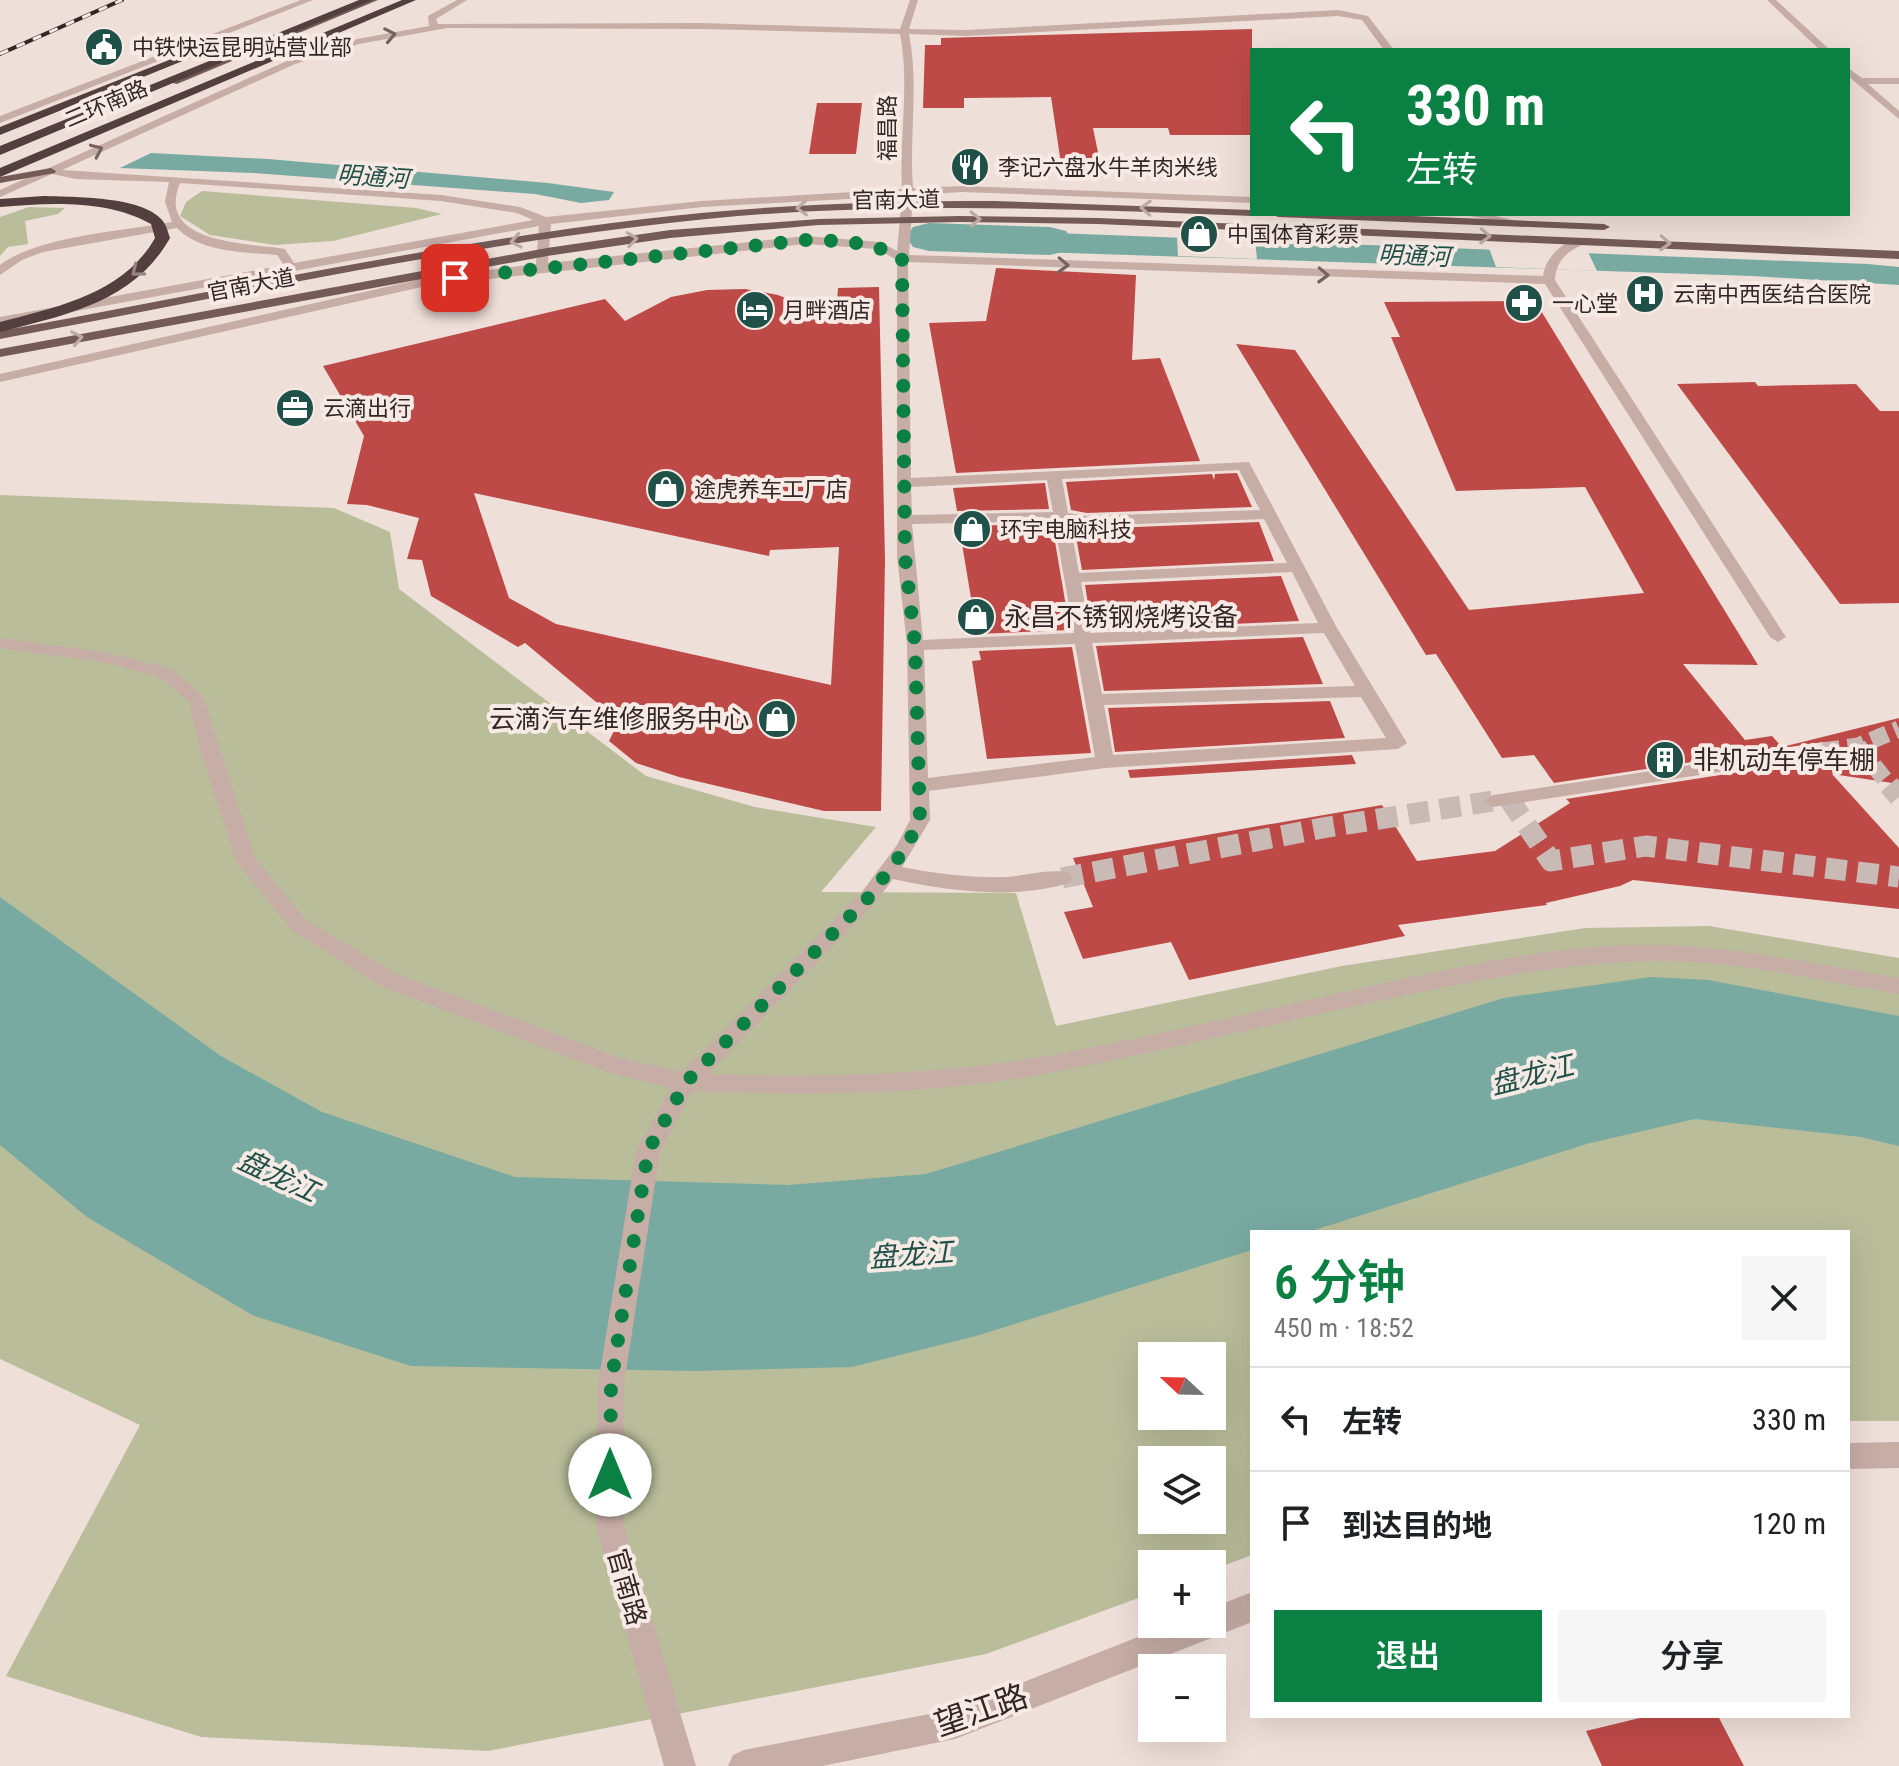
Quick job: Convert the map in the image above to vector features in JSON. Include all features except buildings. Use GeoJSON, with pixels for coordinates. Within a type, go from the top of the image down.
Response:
{"type":"FeatureCollection","features":[{"type":"Feature","properties":{"kind":"highway"},"geometry":{"type":"LineString","coordinates":[[1,128],[328,0]]}},
{"type":"Feature","properties":{"kind":"highway"},"geometry":{"type":"LineString","coordinates":[[0,153],[371,0]]}},
{"type":"Feature","properties":{"kind":"highway"},"geometry":{"type":"LineString","coordinates":[[0,172],[409,0]]}},
{"type":"Feature","properties":{"kind":"highway"},"geometry":{"type":"LineString","coordinates":[[38,116],[55,98]]}},
{"type":"Feature","properties":{"kind":"highway"},"geometry":{"type":"LineString","coordinates":[[0,203],[55,199],[113,204],[153,221],[160,229],[161,238],[151,259],[122,282],[74,305],[0,324]]}},
{"type":"Feature","properties":{"kind":"main road"},"geometry":{"type":"LineString","coordinates":[[0,180],[51,171]]}},
{"type":"Feature","properties":{"kind":"main road","name":"官南大道"},"geometry":{"type":"LineString","coordinates":[[0,335],[495,245],[704,216],[829,207],[960,204],[1250,213]]}},
{"type":"Feature","properties":{"kind":"main road"},"geometry":{"type":"LineString","coordinates":[[1367,216],[1512,218],[1624,228]]}},
{"type":"Feature","properties":{"kind":"main road","name":"官南大道"},"geometry":{"type":"LineString","coordinates":[[0,353],[503,259],[721,229],[819,222],[972,219],[1587,240],[1899,255]]}},
{"type":"Feature","properties":{"kind":"main road"},"geometry":{"type":"LineString","coordinates":[[1702,233],[1899,245]]}},
{"type":"Feature","properties":{"kind":"street"},"geometry":{"type":"LineString","coordinates":[[1,128],[55,98],[309,0]]}},
{"type":"Feature","properties":{"kind":"street"},"geometry":{"type":"LineString","coordinates":[[434,27],[431,18],[463,0]]}},
{"type":"Feature","properties":{"kind":"street","name":"福昌路"},"geometry":{"type":"LineString","coordinates":[[902,258],[908,190],[905,151],[908,51],[904,31],[914,0]]}},
{"type":"Feature","properties":{"kind":"street"},"geometry":{"type":"LineString","coordinates":[[1771,0],[1823,48]]}},
{"type":"Feature","properties":{"kind":"street"},"geometry":{"type":"LineString","coordinates":[[0,194],[292,62],[333,48],[434,27],[701,26],[966,33],[1338,13],[1365,18],[1388,48]]}},
{"type":"Feature","properties":{"kind":"street"},"geometry":{"type":"LineString","coordinates":[[1850,73],[1899,116]]}},
{"type":"Feature","properties":{"kind":"street"},"geometry":{"type":"LineString","coordinates":[[1858,81],[1899,81]]}},
{"type":"Feature","properties":{"kind":"street"},"geometry":{"type":"LineString","coordinates":[[51,171],[76,176],[177,179],[441,198],[520,210],[545,221]]}},
{"type":"Feature","properties":{"kind":"street"},"geometry":{"type":"LineString","coordinates":[[177,179],[170,188],[172,214],[187,232],[210,242],[281,252],[292,269]]}},
{"type":"Feature","properties":{"kind":"street"},"geometry":{"type":"LineString","coordinates":[[0,324],[545,221],[702,204],[908,190],[1076,192],[1250,200]]}},
{"type":"Feature","properties":{"kind":"street"},"geometry":{"type":"LineString","coordinates":[[1489,216],[1512,218]]}},
{"type":"Feature","properties":{"kind":"street"},"geometry":{"type":"LineString","coordinates":[[542,267],[545,221]]}},
{"type":"Feature","properties":{"kind":"street"},"geometry":{"type":"LineString","coordinates":[[0,271],[18,257],[40,249],[180,224]]}},
{"type":"Feature","properties":{"kind":"street"},"geometry":{"type":"LineString","coordinates":[[0,378],[426,282],[806,240],[880,246],[902,258],[1549,275]]}},
{"type":"Feature","properties":{"kind":"street"},"geometry":{"type":"LineString","coordinates":[[1549,275],[1564,248],[1587,240]]}},
{"type":"Feature","properties":{"kind":"street","name":"官南路"},"geometry":{"type":"LineString","coordinates":[[680,1766],[610,1526],[611,1384],[648,1151],[686,1082],[868,898],[905,849],[920,820],[915,645],[906,579],[902,258]]}},
{"type":"Feature","properties":{"kind":"street"},"geometry":{"type":"LineString","coordinates":[[1549,275],[1587,343],[1778,637]]}},
{"type":"Feature","properties":{"kind":"street"},"geometry":{"type":"LineString","coordinates":[[904,483],[1244,465],[1329,628],[1398,743],[1105,762],[964,782],[919,785]]}},
{"type":"Feature","properties":{"kind":"street"},"geometry":{"type":"LineString","coordinates":[[1054,476],[1105,762]]}},
{"type":"Feature","properties":{"kind":"street"},"geometry":{"type":"LineString","coordinates":[[906,520],[1061,516],[1087,521],[1269,514]]}},
{"type":"Feature","properties":{"kind":"street"},"geometry":{"type":"LineString","coordinates":[[1072,578],[1297,567]]}},
{"type":"Feature","properties":{"kind":"street"},"geometry":{"type":"LineString","coordinates":[[915,645],[1329,628]]}},
{"type":"Feature","properties":{"kind":"street"},"geometry":{"type":"LineString","coordinates":[[0,643],[103,657],[166,673],[197,700],[210,753],[246,861],[299,925],[389,980],[618,1067],[686,1082],[762,1085],[963,1077],[1057,1063],[1465,974],[1546,960],[1658,953],[1740,959],[1899,986]]}},
{"type":"Feature","properties":{"kind":"street"},"geometry":{"type":"LineString","coordinates":[[1094,700],[1366,691]]}},
{"type":"Feature","properties":{"kind":"street"},"geometry":{"type":"LineString","coordinates":[[1493,801],[1823,751]]}},
{"type":"Feature","properties":{"kind":"street"},"geometry":{"type":"LineString","coordinates":[[888,871],[939,883],[1007,883],[1062,878]]}},
{"type":"Feature","properties":{"kind":"street"},"geometry":{"type":"LineString","coordinates":[[1850,1456],[1899,1455]]}},
{"type":"Feature","properties":{"kind":"street","name":"望江路"},"geometry":{"type":"LineString","coordinates":[[1226,1618],[1250,1608]]}},
{"type":"Feature","properties":{"kind":"street","name":"望江路"},"geometry":{"type":"LineString","coordinates":[[744,1766],[955,1724],[1175,1638]]}},
{"type":"Feature","properties":{"kind":"green space"},"geometry":{"type":"Polygon","coordinates":[[[202,191],[416,208],[442,214],[333,241],[275,245],[210,235],[180,216],[186,202],[202,191]]]}},
{"type":"Feature","properties":{"kind":"green space"},"geometry":{"type":"Polygon","coordinates":[[[29,207],[65,208],[58,214],[25,221],[28,244],[8,247],[0,256],[0,217],[29,207]]]}},
{"type":"Feature","properties":{"kind":"green space"},"geometry":{"type":"Polygon","coordinates":[[[0,495],[334,508],[390,532],[399,589],[646,776],[755,807],[876,827],[821,892],[1016,893],[1056,1026],[1342,966],[1585,928],[1709,926],[1899,958],[1899,1421],[1850,1421],[1850,1230],[1250,1230],[1250,1556],[1226,1565],[1226,1550],[1138,1550],[1138,1598],[986,1654],[488,1751],[201,1737],[6,1676],[140,1425],[0,1359],[0,495]]]}},
{"type":"Feature","properties":{"kind":"water"},"geometry":{"type":"Polygon","coordinates":[[[151,153],[268,159],[548,183],[614,192],[609,200],[581,203],[535,194],[253,173],[120,168],[151,153]]]}},
{"type":"Feature","properties":{"kind":"water"},"geometry":{"type":"Polygon","coordinates":[[[952,229],[1868,264],[1899,267],[1899,285],[1752,276],[950,249],[941,237],[952,229]]]}},
{"type":"Feature","properties":{"kind":"water","name":"盘龙江"},"geometry":{"type":"Polygon","coordinates":[[[0,897],[221,1056],[322,1112],[515,1177],[788,1185],[926,1174],[1504,998],[1651,977],[1708,980],[1899,1016],[1899,1146],[1861,1137],[1695,1119],[1590,1143],[1314,1230],[1250,1230],[1250,1251],[976,1336],[852,1367],[694,1371],[411,1366],[252,1315],[87,1217],[0,1145],[0,897]]]}},
{"type":"Feature","properties":{"kind":"pier"},"geometry":{"type":"Polygon","coordinates":[[[1177,237],[1255,240],[1257,259],[1178,256],[1177,237]]]}},
{"type":"Feature","properties":{"kind":"pier"},"geometry":{"type":"Polygon","coordinates":[[[1489,248],[1588,252],[1597,271],[1496,267],[1489,248]]]}},
{"type":"Feature","properties":{"kind":"waterway","name":"明通河"},"geometry":{"type":"LineString","coordinates":[[929,237],[1050,241]]}},
{"type":"Feature","properties":{"kind":"tunnel"},"geometry":{"type":"LineString","coordinates":[[1858,746],[1899,729]]}},
{"type":"Feature","properties":{"kind":"tunnel"},"geometry":{"type":"LineString","coordinates":[[1823,751],[1858,746]]}},
{"type":"Feature","properties":{"kind":"tunnel"},"geometry":{"type":"LineString","coordinates":[[1858,746],[1891,787]]}},
{"type":"Feature","properties":{"kind":"tunnel"},"geometry":{"type":"LineString","coordinates":[[1889,785],[1899,797]]}},
{"type":"Feature","properties":{"kind":"tunnel"},"geometry":{"type":"LineString","coordinates":[[1509,799],[1551,861],[1646,846],[1899,877]]}},
{"type":"Feature","properties":{"kind":"tunnel"},"geometry":{"type":"LineString","coordinates":[[1062,878],[1328,827],[1493,801]]}},
{"type":"Feature","properties":{"kind":"railway"},"geometry":{"type":"LineString","coordinates":[[0,54],[122,0]]}},
{"type":"Feature","properties":{"kind":"place","name":"中铁快运昆明站营业部"},"geometry":{"type":"Point","coordinates":[104,47]}},
{"type":"Feature","properties":{"kind":"place","name":"李记六盘水牛羊肉米线"},"geometry":{"type":"Point","coordinates":[970,167]}},
{"type":"Feature","properties":{"kind":"place","name":"中国体育彩票"},"geometry":{"type":"Point","coordinates":[1199,234]}},
{"type":"Feature","properties":{"kind":"place","name":"云南中西医结合医院"},"geometry":{"type":"Point","coordinates":[1645,294]}},
{"type":"Feature","properties":{"kind":"place","name":"一心堂"},"geometry":{"type":"Point","coordinates":[1524,303]}},
{"type":"Feature","properties":{"kind":"place","name":"月畔酒店"},"geometry":{"type":"Point","coordinates":[755,310]}},
{"type":"Feature","properties":{"kind":"place","name":"云滴出行"},"geometry":{"type":"Point","coordinates":[295,408]}},
{"type":"Feature","properties":{"kind":"place","name":"途虎养车工厂店"},"geometry":{"type":"Point","coordinates":[666,489]}},
{"type":"Feature","properties":{"kind":"place","name":"环宇电脑科技"},"geometry":{"type":"Point","coordinates":[972,529]}},
{"type":"Feature","properties":{"kind":"place","name":"永昌不锈钢烧烤设备"},"geometry":{"type":"Point","coordinates":[976,617]}},
{"type":"Feature","properties":{"kind":"place","name":"云滴汽车维修服务中心"},"geometry":{"type":"Point","coordinates":[777,719]}},
{"type":"Feature","properties":{"kind":"place","name":"非机动车停车棚"},"geometry":{"type":"Point","coordinates":[1665,760]}},
{"type":"Feature","properties":{"kind":"route"},"geometry":{"type":"LineString","coordinates":[[455,278],[806,240],[880,246],[902,258],[905,557],[915,645],[920,820],[905,849],[868,898],[686,1082],[648,1151],[611,1384],[610,1475]]}}]}
